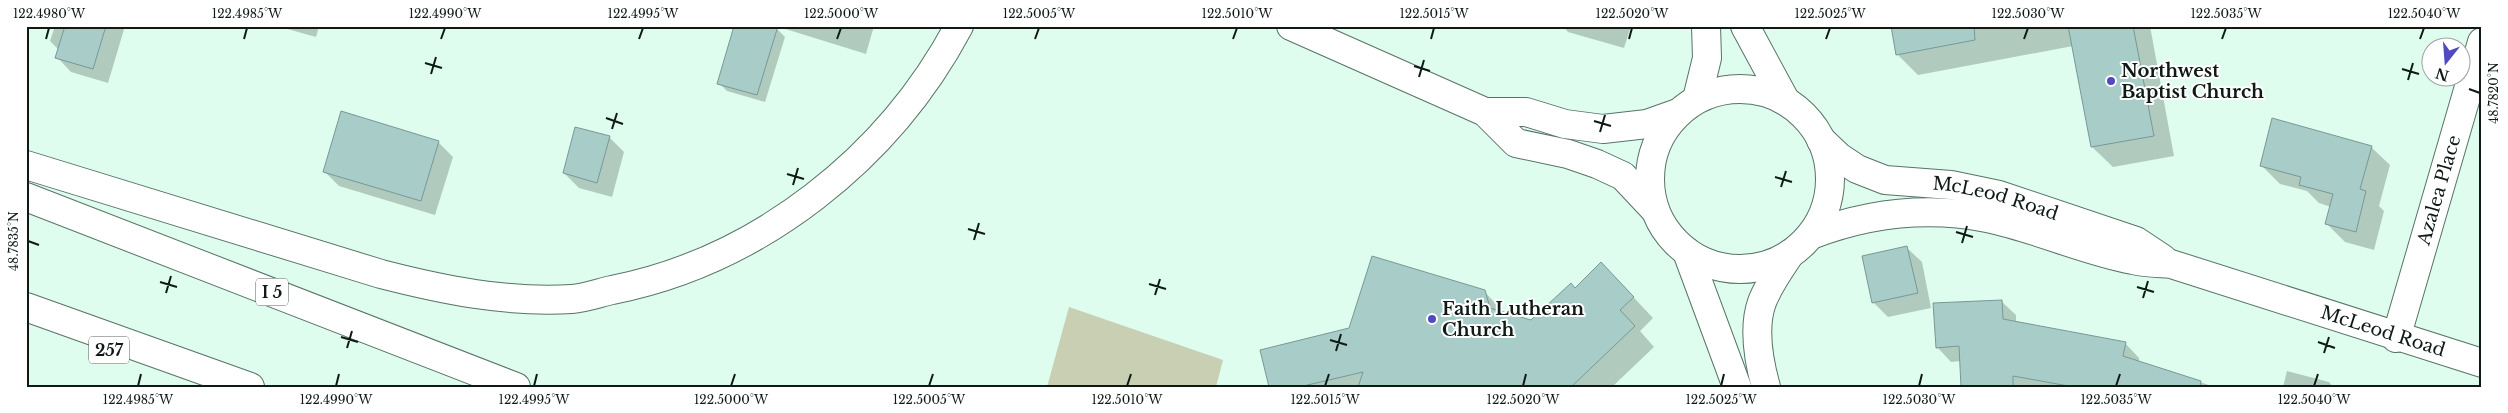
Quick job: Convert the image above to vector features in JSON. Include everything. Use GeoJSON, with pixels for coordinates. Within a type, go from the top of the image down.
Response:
{"type":"FeatureCollection","features":[{"type":"Feature","properties":{"kind":"main road"},"geometry":{"type":"LineString","coordinates":[[26,165],[372,271],[440,289],[499,298],[572,298],[648,283],[718,256],[767,231],[818,194],[858,160],[896,118],[946,51],[959,26]]}},
{"type":"Feature","properties":{"kind":"main road"},"geometry":{"type":"LineString","coordinates":[[1291,26],[1485,112],[1516,143],[1568,154],[1623,176],[1654,209],[1669,234],[1687,252],[1709,263],[1740,269],[1774,262],[1790,254]]}},
{"type":"Feature","properties":{"kind":"main road"},"geometry":{"type":"LineString","coordinates":[[1654,209],[1649,180],[1653,152],[1658,138],[1687,106],[1707,58],[1706,26]]}},
{"type":"Feature","properties":{"kind":"main road"},"geometry":{"type":"LineString","coordinates":[[1745,26],[1784,100]]}},
{"type":"Feature","properties":{"kind":"main road","name":"Azalea Place"},"geometry":{"type":"LineString","coordinates":[[2396,338],[2482,42]]}},
{"type":"Feature","properties":{"kind":"main road"},"geometry":{"type":"LineString","coordinates":[[1485,112],[1526,112],[1565,124],[1603,129],[1647,124],[1722,90],[1740,88],[1761,91],[1784,100],[1804,116],[1821,140],[1828,158],[1830,184],[1824,211],[1811,235],[1790,254],[1773,280],[1762,302],[1758,322],[1760,367],[1766,387]]}},
{"type":"Feature","properties":{"kind":"main road","name":"McLeod Road"},"geometry":{"type":"LineString","coordinates":[[1821,140],[1839,157],[1857,169],[1885,180],[1951,185],[1999,195],[2136,241],[2171,264]]}},
{"type":"Feature","properties":{"kind":"main road","name":"I 5"},"geometry":{"type":"LineString","coordinates":[[26,197],[516,387]]}},
{"type":"Feature","properties":{"kind":"main road","name":"McLeod Road"},"geometry":{"type":"LineString","coordinates":[[1811,235],[1845,222],[1883,214],[1937,213],[1986,218],[2133,260],[2171,264],[2396,338],[2482,363]]}},
{"type":"Feature","properties":{"kind":"main road"},"geometry":{"type":"LineString","coordinates":[[1687,252],[1737,387]]}},
{"type":"Feature","properties":{"kind":"main road"},"geometry":{"type":"LineString","coordinates":[[26,307],[250,387]]}},
{"type":"Feature","properties":{"kind":"main road","name":"257"},"geometry":{"type":"LineString","coordinates":[[26,313],[192,387]]}},
{"type":"Feature","properties":{"kind":"green space"},"geometry":{"type":"Polygon","coordinates":[[[1069,307],[1223,360],[1216,387],[1047,387],[1069,307]]]}},
{"type":"Feature","properties":{"kind":"building"},"geometry":{"type":"Polygon","coordinates":[[[65,26],[106,26],[93,69],[55,58],[65,26]]]}},
{"type":"Feature","properties":{"kind":"building"},"geometry":{"type":"Polygon","coordinates":[[[734,26],[778,26],[757,95],[717,84],[734,26]]]}},
{"type":"Feature","properties":{"kind":"building"},"geometry":{"type":"Polygon","coordinates":[[[1891,26],[1974,26],[1975,40],[1896,55],[1891,26]]]}},
{"type":"Feature","properties":{"kind":"building","name":"Northwest Baptist Church"},"geometry":{"type":"Polygon","coordinates":[[[2068,26],[2133,26],[2154,136],[2091,147],[2068,26]]]}},
{"type":"Feature","properties":{"kind":"building"},"geometry":{"type":"Polygon","coordinates":[[[341,111],[439,141],[421,201],[323,172],[341,111]]]}},
{"type":"Feature","properties":{"kind":"building"},"geometry":{"type":"Polygon","coordinates":[[[2272,118],[2372,146],[2360,189],[2366,191],[2356,232],[2325,224],[2333,194],[2299,185],[2301,177],[2260,166],[2272,118]]]}},
{"type":"Feature","properties":{"kind":"building"},"geometry":{"type":"Polygon","coordinates":[[[575,127],[610,136],[597,183],[563,173],[575,127]]]}},
{"type":"Feature","properties":{"kind":"building"},"geometry":{"type":"Polygon","coordinates":[[[1907,246],[1918,293],[1872,303],[1862,256],[1907,246]]]}},
{"type":"Feature","properties":{"kind":"building","name":"Faith Lutheran Church"},"geometry":{"type":"Polygon","coordinates":[[[1372,256],[1485,290],[1490,308],[1531,320],[1571,283],[1575,288],[1601,262],[1634,297],[1620,310],[1635,326],[1571,387],[1358,387],[1363,372],[1299,387],[1269,387],[1260,350],[1349,328],[1372,256]]]}},
{"type":"Feature","properties":{"kind":"building"},"geometry":{"type":"Polygon","coordinates":[[[2002,300],[2003,319],[2126,342],[2123,356],[2201,381],[2200,387],[2074,387],[2013,376],[2013,387],[1961,387],[1959,346],[1936,348],[1933,303],[2002,300]]]}},
{"type":"Feature","properties":{"kind":"place","name":"Northwest Baptist Church"},"geometry":{"type":"Point","coordinates":[2111,81]}},
{"type":"Feature","properties":{"kind":"place","name":"Faith Lutheran Church"},"geometry":{"type":"Point","coordinates":[1432,319]}}]}
